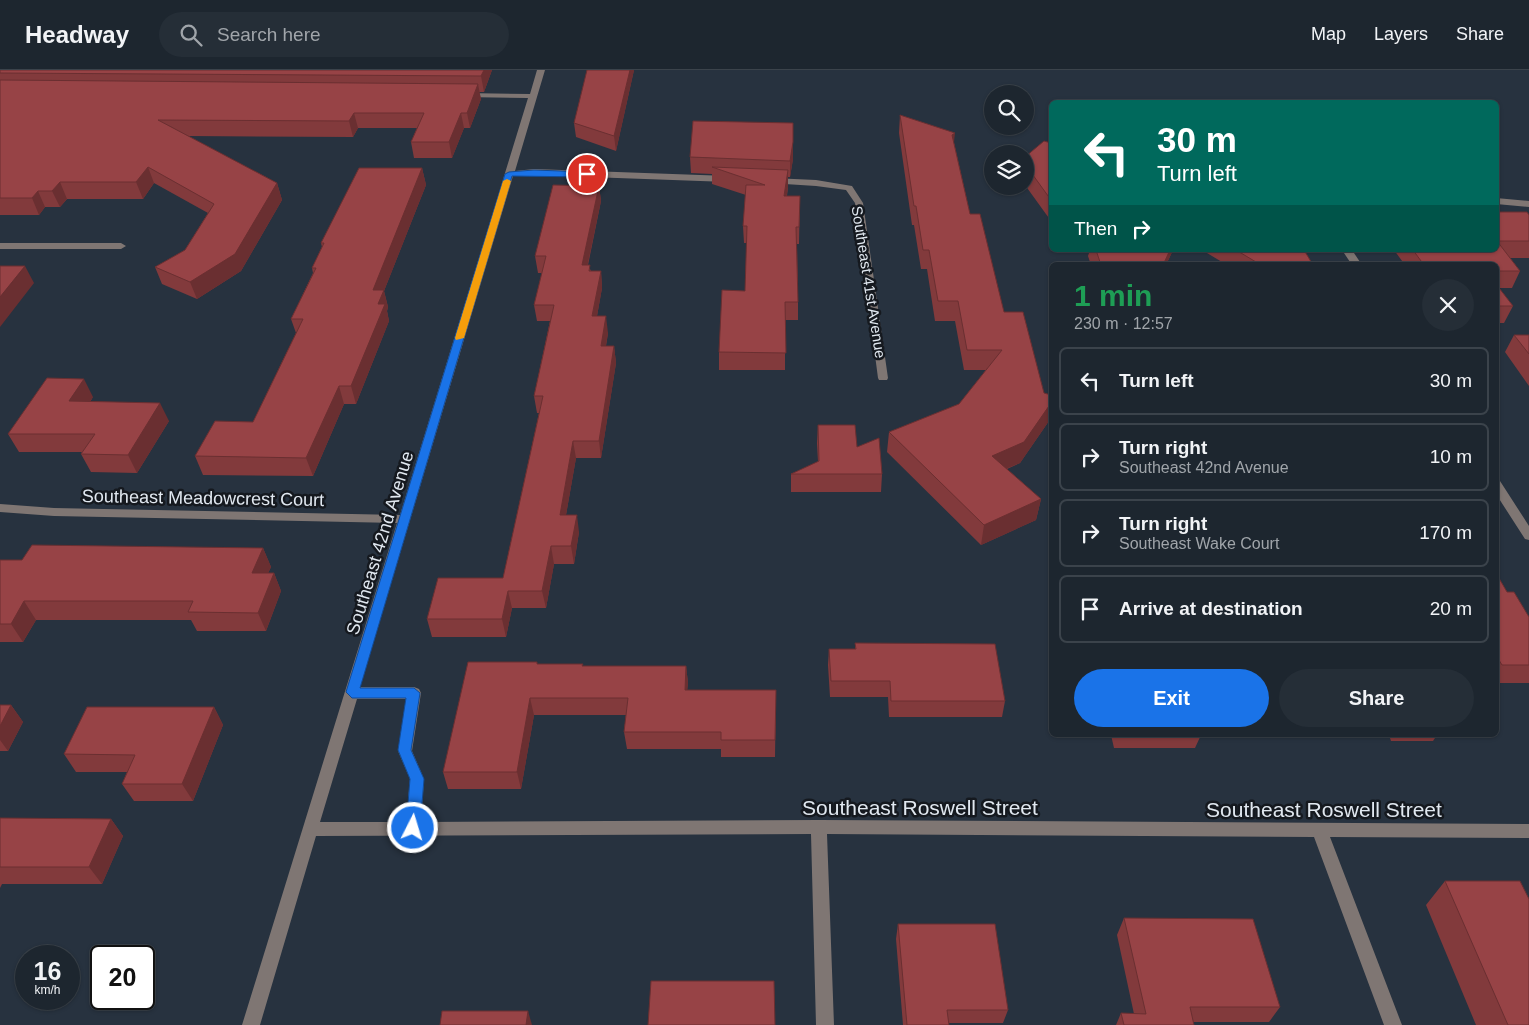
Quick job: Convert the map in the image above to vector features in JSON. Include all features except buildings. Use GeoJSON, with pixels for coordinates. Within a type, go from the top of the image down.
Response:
{"type":"FeatureCollection","features":[{"type":"Feature","properties":{"kind":"street","name":"Southeast 42nd Avenue"},"geometry":{"type":"LineString","coordinates":[[251,1025],[541,70]]}},
{"type":"Feature","properties":{"kind":"street"},"geometry":{"type":"LineString","coordinates":[[451,95],[533,96]]}},
{"type":"Feature","properties":{"kind":"street"},"geometry":{"type":"LineString","coordinates":[[509,174],[534,172],[737,180]]}},
{"type":"Feature","properties":{"kind":"street","name":"Southeast 41st Avenue"},"geometry":{"type":"LineString","coordinates":[[766,181],[816,182],[849,188],[859,203],[884,378]]}},
{"type":"Feature","properties":{"kind":"street"},"geometry":{"type":"LineString","coordinates":[[1499,201],[1529,204]]}},
{"type":"Feature","properties":{"kind":"street"},"geometry":{"type":"LineString","coordinates":[[0,246],[121,246]]}},
{"type":"Feature","properties":{"kind":"street"},"geometry":{"type":"LineString","coordinates":[[1499,489],[1529,536]]}},
{"type":"Feature","properties":{"kind":"street","name":"Southeast Meadowcrest Court"},"geometry":{"type":"LineString","coordinates":[[0,508],[54,512],[406,519]]}},
{"type":"Feature","properties":{"kind":"street"},"geometry":{"type":"LineString","coordinates":[[352,692],[414,693],[405,750],[417,779],[413,828]]}},
{"type":"Feature","properties":{"kind":"street"},"geometry":{"type":"LineString","coordinates":[[819,827],[825,1025]]}},
{"type":"Feature","properties":{"kind":"street","name":"Southeast Roswell Street"},"geometry":{"type":"LineString","coordinates":[[310,829],[819,827],[1529,831]]}},
{"type":"Feature","properties":{"kind":"street"},"geometry":{"type":"LineString","coordinates":[[1320,831],[1393,1025]]}},
{"type":"Feature","properties":{"kind":"slow traffic"},"geometry":{"type":"LineString","coordinates":[[460,338],[507,181]]}},
{"type":"Feature","properties":{"kind":"route"},"geometry":{"type":"LineString","coordinates":[[413,828],[417,779],[405,750],[414,693],[352,692],[403,530],[509,174],[534,172],[587,174]]}}]}
